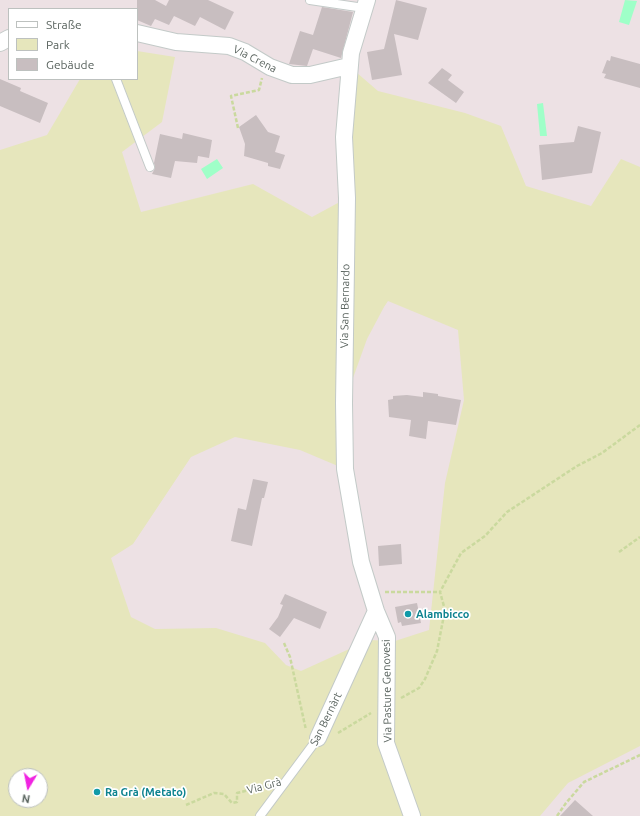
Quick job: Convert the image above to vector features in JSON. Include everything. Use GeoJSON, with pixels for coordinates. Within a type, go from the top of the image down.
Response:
{"type":"FeatureCollection","features":[{"type":"Feature","properties":{"kind":"street","name":"Via San Bernardo"},"geometry":{"type":"LineString","coordinates":[[366,4],[355,35],[349,66],[344,137],[347,198],[344,403],[345,469],[356,540],[376,611]]}},
{"type":"Feature","properties":{"kind":"street","name":"Via Crena"},"geometry":{"type":"LineString","coordinates":[[138,33],[176,42],[229,46],[245,52],[264,64],[282,72],[297,76],[310,75],[349,66]]}},
{"type":"Feature","properties":{"kind":"street","name":"Via Pasture Genovesi"},"geometry":{"type":"LineString","coordinates":[[376,611],[387,637],[386,743],[412,816]]}},
{"type":"Feature","properties":{"kind":"street","name":"San Bernàrt"},"geometry":{"type":"LineString","coordinates":[[318,738],[376,611]]}},
{"type":"Feature","properties":{"kind":"lane"},"geometry":{"type":"LineString","coordinates":[[310,0],[366,4]]}},
{"type":"Feature","properties":{"kind":"lane"},"geometry":{"type":"LineString","coordinates":[[116,80],[150,167]]}},
{"type":"Feature","properties":{"kind":"lane","name":"San Bernàrt"},"geometry":{"type":"LineString","coordinates":[[260,816],[318,738]]}},
{"type":"Feature","properties":{"kind":"path"},"geometry":{"type":"LineString","coordinates":[[238,128],[231,96],[259,90],[264,64]]}},
{"type":"Feature","properties":{"kind":"path"},"geometry":{"type":"LineString","coordinates":[[335,734],[419,688],[425,679],[437,651],[445,610],[440,592],[461,553],[485,536],[507,512],[577,466],[602,453],[640,425]]}},
{"type":"Feature","properties":{"kind":"path"},"geometry":{"type":"LineString","coordinates":[[619,552],[640,537]]}},
{"type":"Feature","properties":{"kind":"path"},"geometry":{"type":"LineString","coordinates":[[371,592],[440,592]]}},
{"type":"Feature","properties":{"kind":"path"},"geometry":{"type":"LineString","coordinates":[[284,642],[294,672],[306,730],[308,735],[318,738]]}},
{"type":"Feature","properties":{"kind":"path"},"geometry":{"type":"LineString","coordinates":[[557,816],[584,782],[640,755]]}},
{"type":"Feature","properties":{"kind":"path","name":"Via Grà"},"geometry":{"type":"LineString","coordinates":[[186,805],[214,793],[224,794],[232,803],[237,802],[237,794],[287,780]]}},
{"type":"Feature","properties":{"kind":"green space"},"geometry":{"type":"Polygon","coordinates":[[[138,51],[175,57],[162,122],[122,152],[141,212],[253,184],[312,217],[347,198],[349,66],[378,91],[465,113],[501,126],[526,186],[591,206],[621,159],[640,167],[640,746],[568,783],[540,816],[0,816],[0,150],[47,135],[79,80],[138,80],[138,51]],[[388,301],[367,339],[344,403],[345,469],[300,450],[235,437],[191,457],[133,544],[111,558],[131,617],[155,629],[216,628],[265,643],[286,665],[301,671],[369,640],[395,641],[429,630],[445,483],[464,400],[458,330],[388,301]]]}},
{"type":"Feature","properties":{"kind":"shaded area"},"geometry":{"type":"Polygon","coordinates":[[[625,0],[637,1],[629,25],[619,22],[625,0]]]}},
{"type":"Feature","properties":{"kind":"shaded area"},"geometry":{"type":"Polygon","coordinates":[[[543,103],[547,136],[540,136],[537,104],[543,103]]]}},
{"type":"Feature","properties":{"kind":"shaded area"},"geometry":{"type":"Polygon","coordinates":[[[217,159],[223,168],[207,179],[201,169],[217,159]]]}},
{"type":"Feature","properties":{"kind":"building"},"geometry":{"type":"Polygon","coordinates":[[[137,0],[155,0],[166,6],[169,0],[208,0],[234,12],[225,30],[200,17],[195,26],[174,16],[169,25],[155,19],[151,26],[138,20],[137,0]]]}},
{"type":"Feature","properties":{"kind":"building"},"geometry":{"type":"Polygon","coordinates":[[[396,0],[427,8],[418,40],[394,34],[402,75],[372,80],[367,52],[384,49],[396,0]]]}},
{"type":"Feature","properties":{"kind":"building"},"geometry":{"type":"Polygon","coordinates":[[[322,7],[353,12],[341,58],[313,49],[307,66],[289,64],[300,31],[313,35],[322,7]]]}},
{"type":"Feature","properties":{"kind":"building"},"geometry":{"type":"Polygon","coordinates":[[[611,56],[640,64],[640,88],[604,78],[606,74],[602,73],[607,60],[610,61],[611,56]]]}},
{"type":"Feature","properties":{"kind":"building"},"geometry":{"type":"Polygon","coordinates":[[[442,68],[452,75],[448,80],[464,92],[456,103],[428,83],[442,68]]]}},
{"type":"Feature","properties":{"kind":"building"},"geometry":{"type":"Polygon","coordinates":[[[0,79],[21,88],[20,91],[48,103],[40,123],[0,106],[0,79]]]}},
{"type":"Feature","properties":{"kind":"building"},"geometry":{"type":"Polygon","coordinates":[[[256,115],[268,132],[280,136],[275,152],[285,155],[280,169],[268,166],[268,163],[244,156],[245,144],[239,127],[256,115]]]}},
{"type":"Feature","properties":{"kind":"building"},"geometry":{"type":"Polygon","coordinates":[[[578,126],[601,132],[592,173],[542,180],[539,145],[574,142],[578,126]]]}},
{"type":"Feature","properties":{"kind":"building"},"geometry":{"type":"Polygon","coordinates":[[[183,133],[212,140],[209,158],[198,156],[197,163],[175,161],[171,178],[152,174],[155,168],[154,163],[160,134],[182,139],[183,133]]]}},
{"type":"Feature","properties":{"kind":"building"},"geometry":{"type":"Polygon","coordinates":[[[423,392],[461,400],[456,425],[428,421],[426,439],[409,436],[411,420],[389,417],[388,400],[393,399],[393,396],[407,395],[423,397],[423,392]]]}},
{"type":"Feature","properties":{"kind":"building"},"geometry":{"type":"Polygon","coordinates":[[[253,479],[268,482],[264,498],[262,498],[252,546],[231,541],[238,508],[246,510],[253,479]]]}},
{"type":"Feature","properties":{"kind":"building"},"geometry":{"type":"Polygon","coordinates":[[[401,544],[402,564],[379,566],[378,546],[401,544]]]}},
{"type":"Feature","properties":{"kind":"building"},"geometry":{"type":"Polygon","coordinates":[[[285,594],[327,612],[320,629],[294,618],[280,637],[269,629],[278,617],[283,605],[280,604],[285,594]]]}},
{"type":"Feature","properties":{"kind":"building","name":"Alambicco"},"geometry":{"type":"Polygon","coordinates":[[[417,603],[421,623],[402,626],[401,622],[398,623],[395,607],[417,603]]]}},
{"type":"Feature","properties":{"kind":"building"},"geometry":{"type":"Polygon","coordinates":[[[575,800],[593,816],[560,816],[575,800]]]}},
{"type":"Feature","properties":{"kind":"place","name":"Alambicco"},"geometry":{"type":"Point","coordinates":[408,614]}},
{"type":"Feature","properties":{"kind":"place","name":"Ra Grà (Metato)"},"geometry":{"type":"Point","coordinates":[97,792]}}]}
